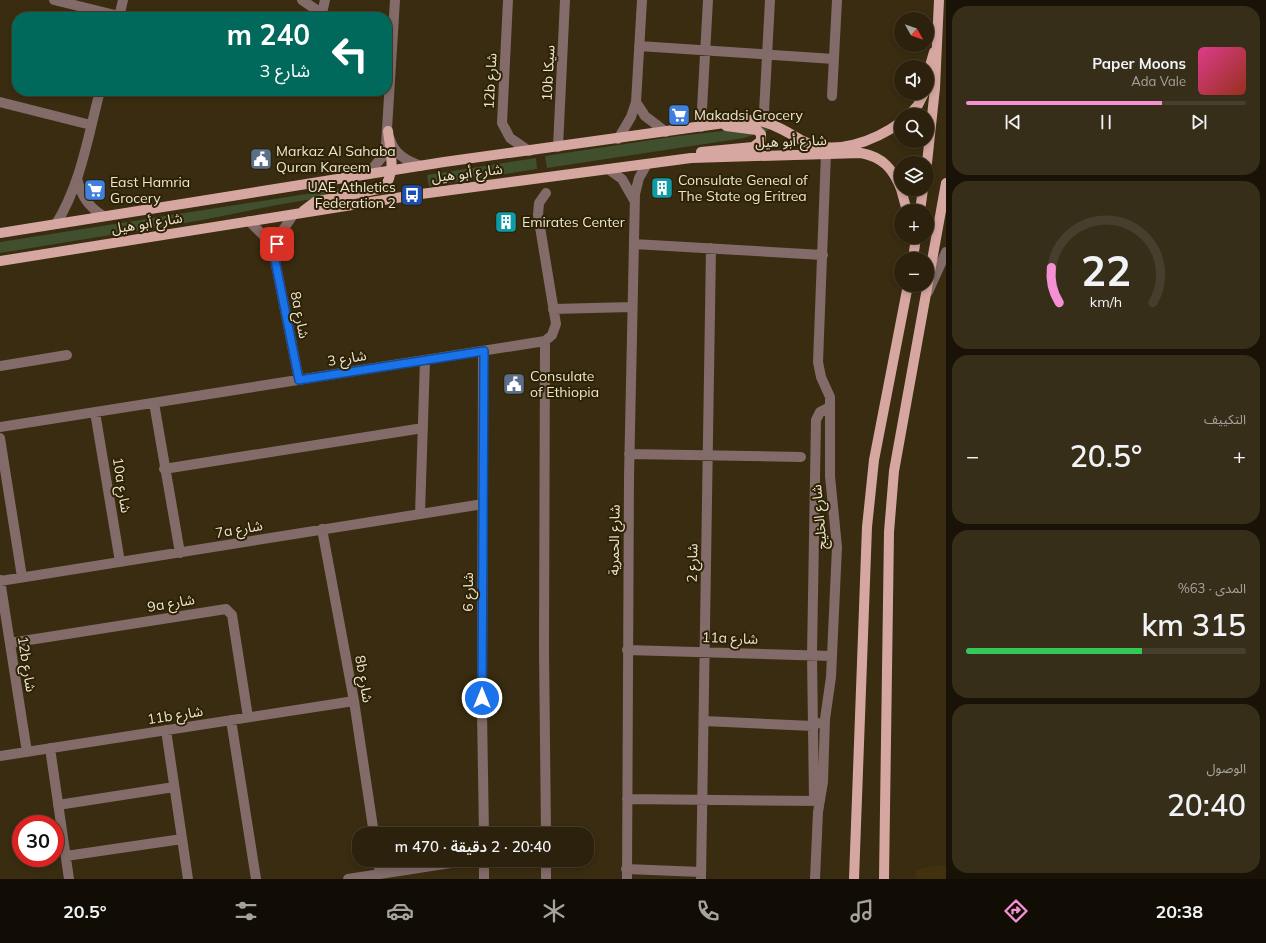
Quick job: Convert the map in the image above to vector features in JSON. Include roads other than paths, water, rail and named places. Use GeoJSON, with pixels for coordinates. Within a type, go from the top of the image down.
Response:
{"type":"FeatureCollection","features":[{"type":"Feature","properties":{"kind":"main road"},"geometry":{"type":"LineString","coordinates":[[927,156],[934,103],[940,0]]}},
{"type":"Feature","properties":{"kind":"main road"},"geometry":{"type":"LineString","coordinates":[[930,60],[937,45]]}},
{"type":"Feature","properties":{"kind":"main road","name":"شارع أبو هيل"},"geometry":{"type":"LineString","coordinates":[[0,233],[391,170],[753,120],[776,126],[810,144],[833,147],[870,139],[894,126]]}},
{"type":"Feature","properties":{"kind":"main road"},"geometry":{"type":"LineString","coordinates":[[691,158],[702,152],[753,147],[761,141],[761,134],[757,130],[730,128],[720,124]]}},
{"type":"Feature","properties":{"kind":"main road"},"geometry":{"type":"LineString","coordinates":[[297,214],[316,202],[383,188],[388,183],[391,170],[388,131]]}},
{"type":"Feature","properties":{"kind":"main road","name":"شارع أبو هيل"},"geometry":{"type":"LineString","coordinates":[[0,261],[421,194],[691,158],[861,153],[877,158],[894,174]]}},
{"type":"Feature","properties":{"kind":"main road"},"geometry":{"type":"LineString","coordinates":[[884,879],[889,532],[894,471],[946,183]]}},
{"type":"Feature","properties":{"kind":"main road"},"geometry":{"type":"LineString","coordinates":[[854,877],[867,527],[874,460],[907,292]]}},
{"type":"Feature","properties":{"kind":"street"},"geometry":{"type":"LineString","coordinates":[[54,0],[103,12]]}},
{"type":"Feature","properties":{"kind":"street"},"geometry":{"type":"LineString","coordinates":[[120,12],[123,0]]}},
{"type":"Feature","properties":{"kind":"street"},"geometry":{"type":"LineString","coordinates":[[302,0],[320,12]]}},
{"type":"Feature","properties":{"kind":"street"},"geometry":{"type":"LineString","coordinates":[[324,12],[325,0]]}},
{"type":"Feature","properties":{"kind":"street"},"geometry":{"type":"LineString","coordinates":[[392,16],[395,0]]}},
{"type":"Feature","properties":{"kind":"street","name":"12b شارع"},"geometry":{"type":"LineString","coordinates":[[508,0],[502,123],[510,138],[529,151]]}},
{"type":"Feature","properties":{"kind":"street","name":"10b سيكا"},"geometry":{"type":"LineString","coordinates":[[558,147],[565,0]]}},
{"type":"Feature","properties":{"kind":"street"},"geometry":{"type":"LineString","coordinates":[[618,139],[631,117],[636,102],[642,0]]}},
{"type":"Feature","properties":{"kind":"street"},"geometry":{"type":"LineString","coordinates":[[701,127],[708,0]]}},
{"type":"Feature","properties":{"kind":"street"},"geometry":{"type":"LineString","coordinates":[[764,112],[770,0]]}},
{"type":"Feature","properties":{"kind":"street"},"geometry":{"type":"LineString","coordinates":[[832,96],[837,0]]}},
{"type":"Feature","properties":{"kind":"street"},"geometry":{"type":"LineString","coordinates":[[639,46],[834,59]]}},
{"type":"Feature","properties":{"kind":"street"},"geometry":{"type":"LineString","coordinates":[[56,224],[69,202],[77,178],[99,96]]}},
{"type":"Feature","properties":{"kind":"street"},"geometry":{"type":"LineString","coordinates":[[368,174],[382,156],[388,131],[389,96]]}},
{"type":"Feature","properties":{"kind":"street"},"geometry":{"type":"LineString","coordinates":[[0,102],[91,124]]}},
{"type":"Feature","properties":{"kind":"street"},"geometry":{"type":"LineString","coordinates":[[636,102],[645,116],[666,132]]}},
{"type":"Feature","properties":{"kind":"street"},"geometry":{"type":"LineString","coordinates":[[388,131],[392,144],[398,154],[409,162],[421,166]]}},
{"type":"Feature","properties":{"kind":"street","name":"شارع الخليج"},"geometry":{"type":"LineString","coordinates":[[815,879],[818,776],[832,656],[837,547],[830,476],[830,394],[821,377],[818,362],[826,153]]}},
{"type":"Feature","properties":{"kind":"street","name":"شارع الحمرية"},"geometry":{"type":"LineString","coordinates":[[626,874],[629,454],[634,202],[636,186],[647,164]]}},
{"type":"Feature","properties":{"kind":"street","name":"شارع الحمرية"},"geometry":{"type":"LineString","coordinates":[[608,169],[622,179],[634,202]]}},
{"type":"Feature","properties":{"kind":"street"},"geometry":{"type":"LineString","coordinates":[[77,178],[85,201],[93,210],[104,216]]}},
{"type":"Feature","properties":{"kind":"street"},"geometry":{"type":"LineString","coordinates":[[546,193],[539,203],[538,215],[555,328],[552,335],[544,341],[544,658],[546,827]]}},
{"type":"Feature","properties":{"kind":"street","name":"8a شارع"},"geometry":{"type":"LineString","coordinates":[[274,255],[281,234],[297,214]]}},
{"type":"Feature","properties":{"kind":"street","name":"8a شارع"},"geometry":{"type":"LineString","coordinates":[[249,221],[267,239],[274,255],[299,380]]}},
{"type":"Feature","properties":{"kind":"street"},"geometry":{"type":"LineString","coordinates":[[634,244],[823,255]]}},
{"type":"Feature","properties":{"kind":"street","name":"شارع 2"},"geometry":{"type":"LineString","coordinates":[[701,875],[711,248]]}},
{"type":"Feature","properties":{"kind":"street"},"geometry":{"type":"LineString","coordinates":[[926,296],[946,252]]}},
{"type":"Feature","properties":{"kind":"street"},"geometry":{"type":"LineString","coordinates":[[553,309],[632,307]]}},
{"type":"Feature","properties":{"kind":"street","name":"شارع 3"},"geometry":{"type":"LineString","coordinates":[[0,427],[544,341]]}},
{"type":"Feature","properties":{"kind":"street","name":"شارع 6"},"geometry":{"type":"LineString","coordinates":[[484,351],[482,712],[484,827]]}},
{"type":"Feature","properties":{"kind":"street"},"geometry":{"type":"LineString","coordinates":[[0,366],[67,355]]}},
{"type":"Feature","properties":{"kind":"street"},"geometry":{"type":"LineString","coordinates":[[420,514],[424,360]]}},
{"type":"Feature","properties":{"kind":"street"},"geometry":{"type":"LineString","coordinates":[[154,402],[164,469],[180,553]]}},
{"type":"Feature","properties":{"kind":"street"},"geometry":{"type":"LineString","coordinates":[[818,776],[813,726],[812,655],[815,476],[817,417],[820,412],[830,407]]}},
{"type":"Feature","properties":{"kind":"street","name":"10a شارع"},"geometry":{"type":"LineString","coordinates":[[96,412],[120,562]]}},
{"type":"Feature","properties":{"kind":"street"},"geometry":{"type":"LineString","coordinates":[[164,469],[423,428]]}},
{"type":"Feature","properties":{"kind":"street"},"geometry":{"type":"LineString","coordinates":[[0,438],[22,577]]}},
{"type":"Feature","properties":{"kind":"street"},"geometry":{"type":"LineString","coordinates":[[629,454],[707,454],[801,457]]}},
{"type":"Feature","properties":{"kind":"street"},"geometry":{"type":"LineString","coordinates":[[815,476],[830,476]]}},
{"type":"Feature","properties":{"kind":"street","name":"7a شارع"},"geometry":{"type":"LineString","coordinates":[[0,580],[180,553],[483,504]]}},
{"type":"Feature","properties":{"kind":"street","name":"8b شارع"},"geometry":{"type":"LineString","coordinates":[[322,529],[354,701],[373,827]]}},
{"type":"Feature","properties":{"kind":"street","name":"12b شارع"},"geometry":{"type":"LineString","coordinates":[[0,580],[27,752]]}},
{"type":"Feature","properties":{"kind":"street","name":"9a شارع"},"geometry":{"type":"LineString","coordinates":[[10,643],[226,609],[232,615],[248,717]]}},
{"type":"Feature","properties":{"kind":"street","name":"11a شارع"},"geometry":{"type":"LineString","coordinates":[[627,650],[705,651],[832,656]]}},
{"type":"Feature","properties":{"kind":"street","name":"11b شارع"},"geometry":{"type":"LineString","coordinates":[[0,756],[354,701]]}},
{"type":"Feature","properties":{"kind":"street"},"geometry":{"type":"LineString","coordinates":[[704,721],[813,726],[825,719]]}},
{"type":"Feature","properties":{"kind":"street"},"geometry":{"type":"LineString","coordinates":[[231,720],[256,879]]}},
{"type":"Feature","properties":{"kind":"street"},"geometry":{"type":"LineString","coordinates":[[166,730],[188,879]]}},
{"type":"Feature","properties":{"kind":"street"},"geometry":{"type":"LineString","coordinates":[[50,748],[69,879]]}},
{"type":"Feature","properties":{"kind":"street"},"geometry":{"type":"LineString","coordinates":[[58,805],[174,787]]}},
{"type":"Feature","properties":{"kind":"street"},"geometry":{"type":"LineString","coordinates":[[627,799],[817,801]]}},
{"type":"Feature","properties":{"kind":"street"},"geometry":{"type":"LineString","coordinates":[[66,856],[182,839]]}},
{"type":"Feature","properties":{"kind":"street"},"geometry":{"type":"LineString","coordinates":[[379,867],[380,874]]}},
{"type":"Feature","properties":{"kind":"street"},"geometry":{"type":"LineString","coordinates":[[348,879],[425,867]]}},
{"type":"Feature","properties":{"kind":"street"},"geometry":{"type":"LineString","coordinates":[[484,867],[484,879]]}},
{"type":"Feature","properties":{"kind":"street"},"geometry":{"type":"LineString","coordinates":[[546,867],[546,879]]}},
{"type":"Feature","properties":{"kind":"street"},"geometry":{"type":"LineString","coordinates":[[626,874],[701,875]]}},
{"type":"Feature","properties":{"kind":"place","name":"Makadsi Grocery"},"geometry":{"type":"Point","coordinates":[679,115]}},
{"type":"Feature","properties":{"kind":"place","name":"Markaz Al Sahaba Quran Kareem"},"geometry":{"type":"Point","coordinates":[261,159]}},
{"type":"Feature","properties":{"kind":"place","name":"Consulate Geneal of The State og Eritrea"},"geometry":{"type":"Point","coordinates":[662,188]}},
{"type":"Feature","properties":{"kind":"place","name":"East Hamria Grocery"},"geometry":{"type":"Point","coordinates":[95,190]}},
{"type":"Feature","properties":{"kind":"place","name":"UAE Athletics Federation 2"},"geometry":{"type":"Point","coordinates":[412,195]}},
{"type":"Feature","properties":{"kind":"place","name":"Emirates Center"},"geometry":{"type":"Point","coordinates":[506,222]}},
{"type":"Feature","properties":{"kind":"place","name":"Consulate of Ethiopia"},"geometry":{"type":"Point","coordinates":[514,384]}}]}
